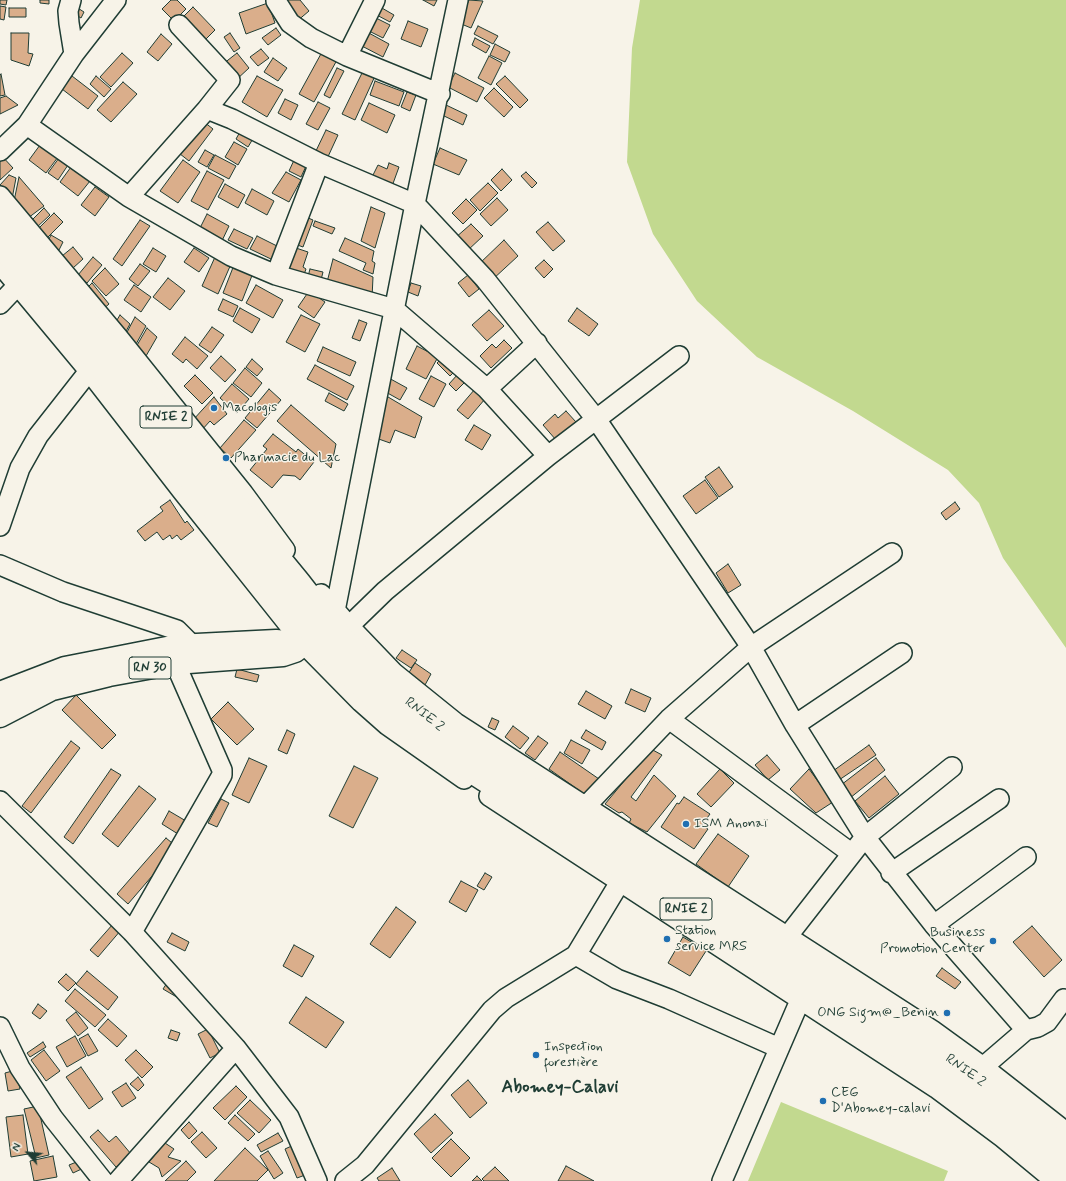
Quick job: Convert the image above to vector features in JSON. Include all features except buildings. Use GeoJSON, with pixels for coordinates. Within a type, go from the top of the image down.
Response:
{"type":"FeatureCollection","features":[{"type":"Feature","properties":{"kind":"main road","name":"RNIE 2"},"geometry":{"type":"LineString","coordinates":[[0,217],[158,406],[320,628],[346,672],[434,746],[887,1039],[978,1104],[1066,1174]]}},
{"type":"Feature","properties":{"kind":"main road","name":"RNIE 2"},"geometry":{"type":"LineString","coordinates":[[0,245],[112,381],[320,628],[416,710],[452,738],[872,1007],[978,1081],[1066,1149]]}},
{"type":"Feature","properties":{"kind":"main road","name":"RN 30"},"geometry":{"type":"LineString","coordinates":[[0,693],[65,668],[177,646],[276,641],[320,628]]}},
{"type":"Feature","properties":{"kind":"main road","name":"RN 30"},"geometry":{"type":"LineString","coordinates":[[0,716],[52,690],[75,682],[175,663],[213,662],[283,655],[295,651],[320,628]]}},
{"type":"Feature","properties":{"kind":"street"},"geometry":{"type":"LineString","coordinates":[[71,0],[68,11],[74,54]]}},
{"type":"Feature","properties":{"kind":"street"},"geometry":{"type":"LineString","coordinates":[[0,152],[27,125],[74,54],[116,0]]}},
{"type":"Feature","properties":{"kind":"street"},"geometry":{"type":"LineString","coordinates":[[347,56],[375,0]]}},
{"type":"Feature","properties":{"kind":"street"},"geometry":{"type":"LineString","coordinates":[[320,628],[394,309],[415,204],[440,94],[458,0]]}},
{"type":"Feature","properties":{"kind":"street"},"geometry":{"type":"LineString","coordinates":[[276,1],[290,23],[299,31],[347,56],[440,94]]}},
{"type":"Feature","properties":{"kind":"street"},"geometry":{"type":"LineString","coordinates":[[129,197],[207,109],[230,80],[179,25]]}},
{"type":"Feature","properties":{"kind":"street"},"geometry":{"type":"LineString","coordinates":[[207,109],[232,118],[319,163],[415,204],[485,279],[596,419],[751,647],[795,725],[865,837],[934,925],[1026,1030]]}},
{"type":"Feature","properties":{"kind":"street"},"geometry":{"type":"LineString","coordinates":[[27,125],[129,197],[230,256],[276,275],[394,309],[487,390],[548,456]]}},
{"type":"Feature","properties":{"kind":"street"},"geometry":{"type":"LineString","coordinates":[[276,275],[319,163]]}},
{"type":"Feature","properties":{"kind":"street"},"geometry":{"type":"LineString","coordinates":[[0,196],[118,337],[243,492],[290,557],[320,628],[361,702],[407,741],[620,882],[801,998],[936,1088],[998,1134],[1055,1181]]}},
{"type":"Feature","properties":{"kind":"street"},"geometry":{"type":"LineString","coordinates":[[0,264],[89,371],[182,491],[320,628],[349,626],[385,591],[548,456],[679,356]]}},
{"type":"Feature","properties":{"kind":"street"},"geometry":{"type":"LineString","coordinates":[[0,304],[18,285]]}},
{"type":"Feature","properties":{"kind":"street"},"geometry":{"type":"LineString","coordinates":[[487,390],[537,343]]}},
{"type":"Feature","properties":{"kind":"street"},"geometry":{"type":"LineString","coordinates":[[0,526],[10,493],[38,436],[89,371]]}},
{"type":"Feature","properties":{"kind":"street"},"geometry":{"type":"LineString","coordinates":[[585,808],[669,719],[751,647],[892,554]]}},
{"type":"Feature","properties":{"kind":"street"},"geometry":{"type":"LineString","coordinates":[[0,565],[63,592],[177,630],[192,645]]}},
{"type":"Feature","properties":{"kind":"street"},"geometry":{"type":"LineString","coordinates":[[349,626],[394,673],[475,737],[932,1030],[983,1067],[1066,1132]]}},
{"type":"Feature","properties":{"kind":"street"},"geometry":{"type":"LineString","coordinates":[[795,725],[902,653]]}},
{"type":"Feature","properties":{"kind":"street"},"geometry":{"type":"LineString","coordinates":[[132,932],[222,775],[222,770],[175,663]]}},
{"type":"Feature","properties":{"kind":"street"},"geometry":{"type":"LineString","coordinates":[[669,719],[851,853]]}},
{"type":"Feature","properties":{"kind":"street"},"geometry":{"type":"LineString","coordinates":[[787,937],[865,837],[952,766]]}},
{"type":"Feature","properties":{"kind":"street"},"geometry":{"type":"LineString","coordinates":[[892,873],[999,799]]}},
{"type":"Feature","properties":{"kind":"street"},"geometry":{"type":"LineString","coordinates":[[0,802],[132,932],[236,1048],[289,1117],[317,1181]]}},
{"type":"Feature","properties":{"kind":"street"},"geometry":{"type":"LineString","coordinates":[[934,925],[1026,857]]}},
{"type":"Feature","properties":{"kind":"street"},"geometry":{"type":"LineString","coordinates":[[345,1181],[365,1165],[492,1010],[506,998],[576,955],[620,882]]}},
{"type":"Feature","properties":{"kind":"street"},"geometry":{"type":"LineString","coordinates":[[576,955],[617,979],[669,999],[779,1048]]}},
{"type":"Feature","properties":{"kind":"street"},"geometry":{"type":"LineString","coordinates":[[722,1181],[801,998]]}},
{"type":"Feature","properties":{"kind":"street"},"geometry":{"type":"LineString","coordinates":[[983,1067],[1026,1030],[1038,1027],[1047,1022],[1064,999]]}},
{"type":"Feature","properties":{"kind":"street"},"geometry":{"type":"LineString","coordinates":[[0,1027],[20,1068],[53,1118],[105,1181],[236,1048]]}},
{"type":"Feature","properties":{"kind":"green space"},"geometry":{"type":"Polygon","coordinates":[[[640,0],[1066,0],[1066,648],[1003,558],[979,503],[948,470],[853,411],[757,357],[697,301],[653,234],[627,162],[632,48],[640,0]]]}},
{"type":"Feature","properties":{"kind":"green space"},"geometry":{"type":"Polygon","coordinates":[[[781,1102],[948,1171],[944,1181],[748,1181],[781,1102]]]}},
{"type":"Feature","properties":{"kind":"place","name":"Macologis"},"geometry":{"type":"Point","coordinates":[214,408]}},
{"type":"Feature","properties":{"kind":"place","name":"Pharmacie du Lac"},"geometry":{"type":"Point","coordinates":[226,458]}},
{"type":"Feature","properties":{"kind":"place","name":"ISM Anonaï"},"geometry":{"type":"Point","coordinates":[686,824]}},
{"type":"Feature","properties":{"kind":"place","name":"Station service MRS"},"geometry":{"type":"Point","coordinates":[667,939]}},
{"type":"Feature","properties":{"kind":"place","name":"Business Promotion Center"},"geometry":{"type":"Point","coordinates":[993,941]}},
{"type":"Feature","properties":{"kind":"place","name":"ONG Sigm@_Benin"},"geometry":{"type":"Point","coordinates":[947,1013]}},
{"type":"Feature","properties":{"kind":"place","name":"Inspection forestière"},"geometry":{"type":"Point","coordinates":[536,1055]}},
{"type":"Feature","properties":{"kind":"place","name":"CEG D'Abomey-calavi"},"geometry":{"type":"Point","coordinates":[823,1101]}},
{"type":"Feature","properties":{"kind":"district","name":"Abomey-Calavi"},"geometry":{"type":"Point","coordinates":[560,1088]}}]}
